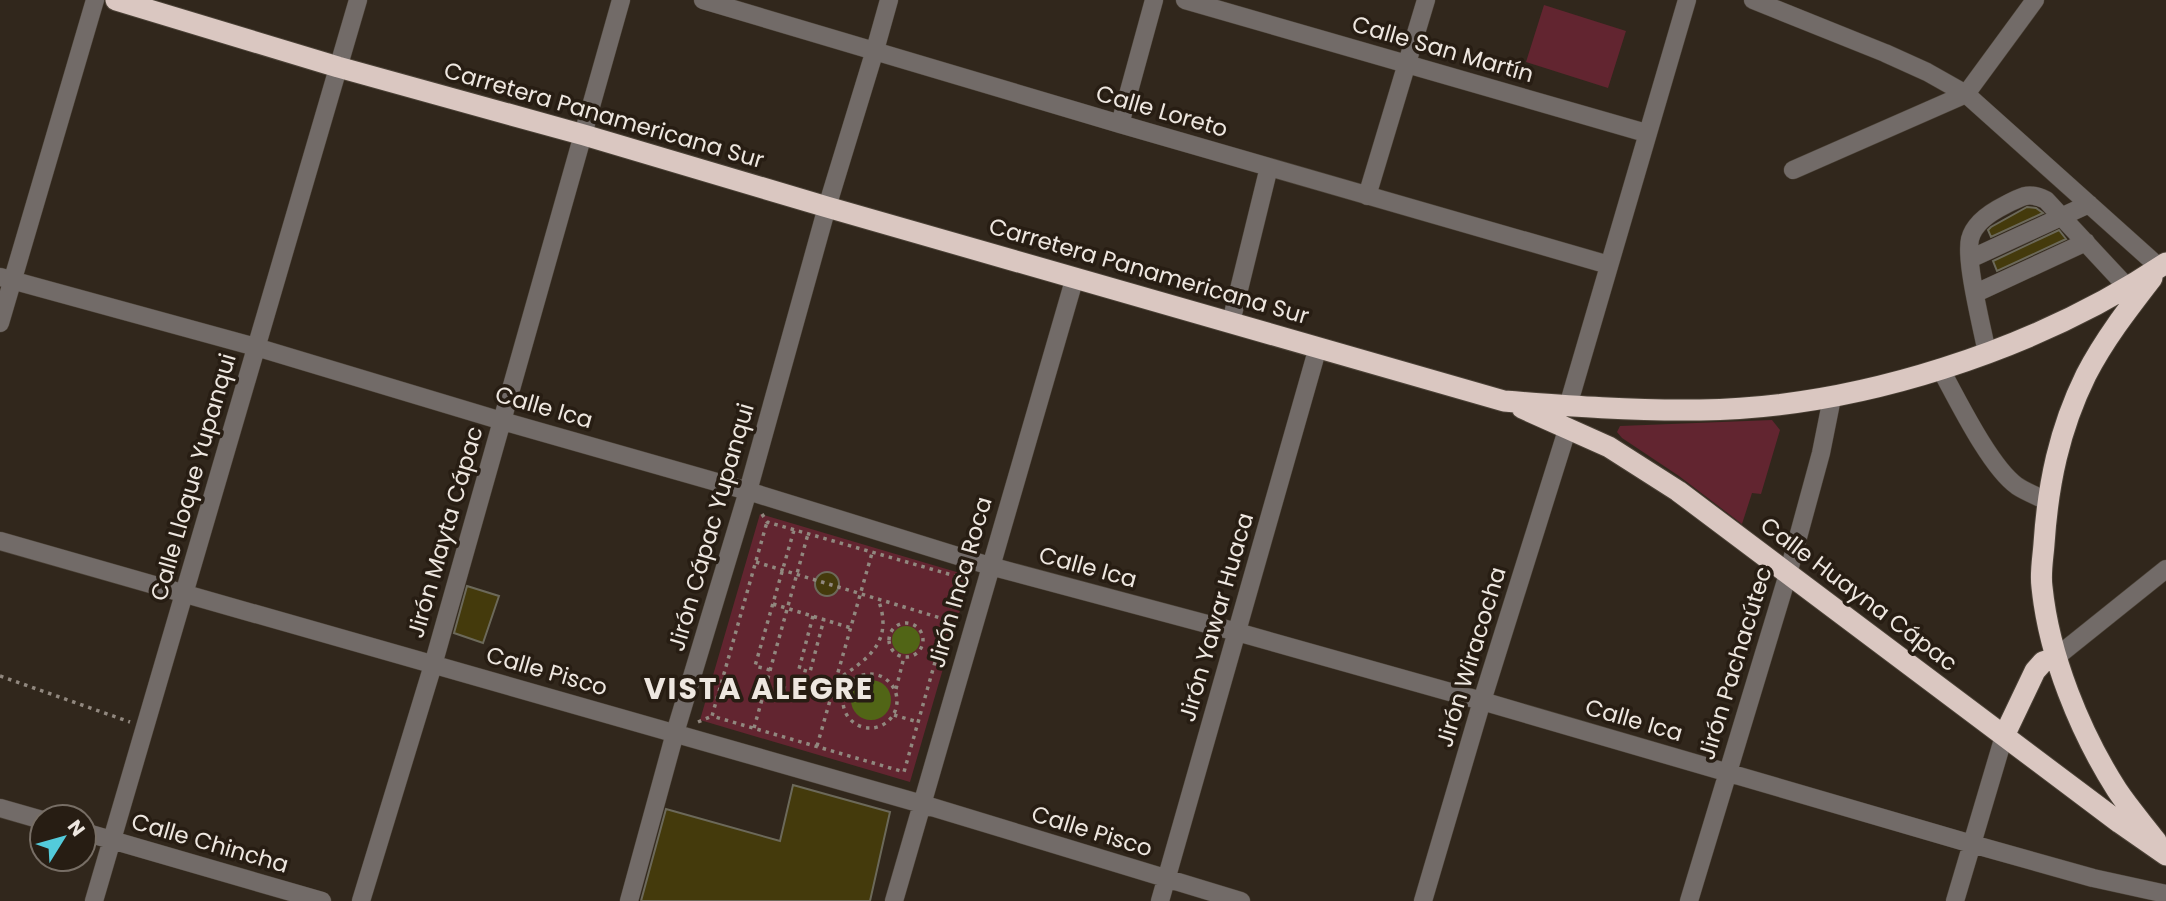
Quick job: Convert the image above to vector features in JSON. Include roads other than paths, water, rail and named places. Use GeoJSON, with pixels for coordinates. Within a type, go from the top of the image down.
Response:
{"type":"FeatureCollection","features":[{"type":"Feature","properties":{"kind":"highway","name":"Carretera Panamericana Sur"},"geometry":{"type":"LineString","coordinates":[[116,0],[338,67],[584,135],[1504,401],[1616,409],[1703,411],[1832,398],[1900,381],[1987,353],[2048,329],[2163,265]]}},
{"type":"Feature","properties":{"kind":"highway"},"geometry":{"type":"LineString","coordinates":[[2163,265],[2118,323],[2087,373],[2070,413],[2056,456],[2047,501],[2041,584],[2055,658],[2082,723],[2118,792],[2166,854]]}},
{"type":"Feature","properties":{"kind":"highway","name":"Calle Huayna Cápac"},"geometry":{"type":"LineString","coordinates":[[1504,401],[1609,447],[1678,491],[2120,823],[2166,854]]}},
{"type":"Feature","properties":{"kind":"highway"},"geometry":{"type":"LineString","coordinates":[[2004,736],[2035,671],[2043,662],[2055,658]]}},
{"type":"Feature","properties":{"kind":"street"},"geometry":{"type":"LineString","coordinates":[[0,323],[6,279],[95,0]]}},
{"type":"Feature","properties":{"kind":"street","name":"Calle Lloque Yupanqui"},"geometry":{"type":"LineString","coordinates":[[94,901],[358,0]]}},
{"type":"Feature","properties":{"kind":"street","name":"Jirón Mayta Cápac"},"geometry":{"type":"LineString","coordinates":[[361,901],[433,664],[621,0]]}},
{"type":"Feature","properties":{"kind":"street","name":"Calle Loreto"},"geometry":{"type":"LineString","coordinates":[[703,0],[1609,265]]}},
{"type":"Feature","properties":{"kind":"street","name":"Jirón Cápac Yupanqui"},"geometry":{"type":"LineString","coordinates":[[629,901],[675,733],[748,491],[888,0]]}},
{"type":"Feature","properties":{"kind":"street"},"geometry":{"type":"LineString","coordinates":[[1120,124],[1154,0]]}},
{"type":"Feature","properties":{"kind":"street","name":"Calle San Martín"},"geometry":{"type":"LineString","coordinates":[[1185,0],[1646,133]]}},
{"type":"Feature","properties":{"kind":"street"},"geometry":{"type":"LineString","coordinates":[[1367,196],[1426,0]]}},
{"type":"Feature","properties":{"kind":"street"},"geometry":{"type":"LineString","coordinates":[[1568,405],[1686,0]]}},
{"type":"Feature","properties":{"kind":"street"},"geometry":{"type":"LineString","coordinates":[[1753,0],[1885,53],[1966,94],[2089,204],[2163,265]]}},
{"type":"Feature","properties":{"kind":"street"},"geometry":{"type":"LineString","coordinates":[[1793,170],[1966,94],[2035,0]]}},
{"type":"Feature","properties":{"kind":"street"},"geometry":{"type":"LineString","coordinates":[[1231,322],[1269,167]]}},
{"type":"Feature","properties":{"kind":"street"},"geometry":{"type":"LineString","coordinates":[[1987,353],[1970,259],[1970,237],[1980,222],[1992,212],[2021,197],[2034,194],[2059,177]]}},
{"type":"Feature","properties":{"kind":"street"},"geometry":{"type":"LineString","coordinates":[[2034,194],[2046,200],[2127,287]]}},
{"type":"Feature","properties":{"kind":"street"},"geometry":{"type":"LineString","coordinates":[[1970,259],[2089,204]]}},
{"type":"Feature","properties":{"kind":"street"},"geometry":{"type":"LineString","coordinates":[[1976,293],[2086,242]]}},
{"type":"Feature","properties":{"kind":"street","name":"Jirón Inca Roca"},"geometry":{"type":"LineString","coordinates":[[894,901],[1075,277]]}},
{"type":"Feature","properties":{"kind":"street","name":"Calle Ica"},"geometry":{"type":"LineString","coordinates":[[6,279],[256,347],[748,491],[990,566],[1237,632],[2093,878],[2166,894]]}},
{"type":"Feature","properties":{"kind":"street","name":"Jirón Yawar Huaca"},"geometry":{"type":"LineString","coordinates":[[1160,901],[1318,347]]}},
{"type":"Feature","properties":{"kind":"street"},"geometry":{"type":"LineString","coordinates":[[1940,368],[1976,432],[2006,475],[2017,486],[2047,501]]}},
{"type":"Feature","properties":{"kind":"street","name":"Jirón Pachacútec"},"geometry":{"type":"LineString","coordinates":[[1689,901],[1788,574],[1821,453],[1832,398]]}},
{"type":"Feature","properties":{"kind":"street","name":"Jirón Wiracocha"},"geometry":{"type":"LineString","coordinates":[[1423,901],[1568,427]]}},
{"type":"Feature","properties":{"kind":"street","name":"Calle Pisco"},"geometry":{"type":"LineString","coordinates":[[0,541],[922,804],[1241,901]]}},
{"type":"Feature","properties":{"kind":"street"},"geometry":{"type":"LineString","coordinates":[[2055,658],[2166,569]]}},
{"type":"Feature","properties":{"kind":"street"},"geometry":{"type":"LineString","coordinates":[[1955,901],[2004,736]]}},
{"type":"Feature","properties":{"kind":"street"},"geometry":{"type":"LineString","coordinates":[[0,808],[28,816]]}},
{"type":"Feature","properties":{"kind":"street","name":"Calle Chincha"},"geometry":{"type":"LineString","coordinates":[[98,836],[268,893],[322,901]]}},
{"type":"Feature","properties":{"kind":"district","name":"VISTA ALEGRE"},"geometry":{"type":"Point","coordinates":[759,689]}}]}
